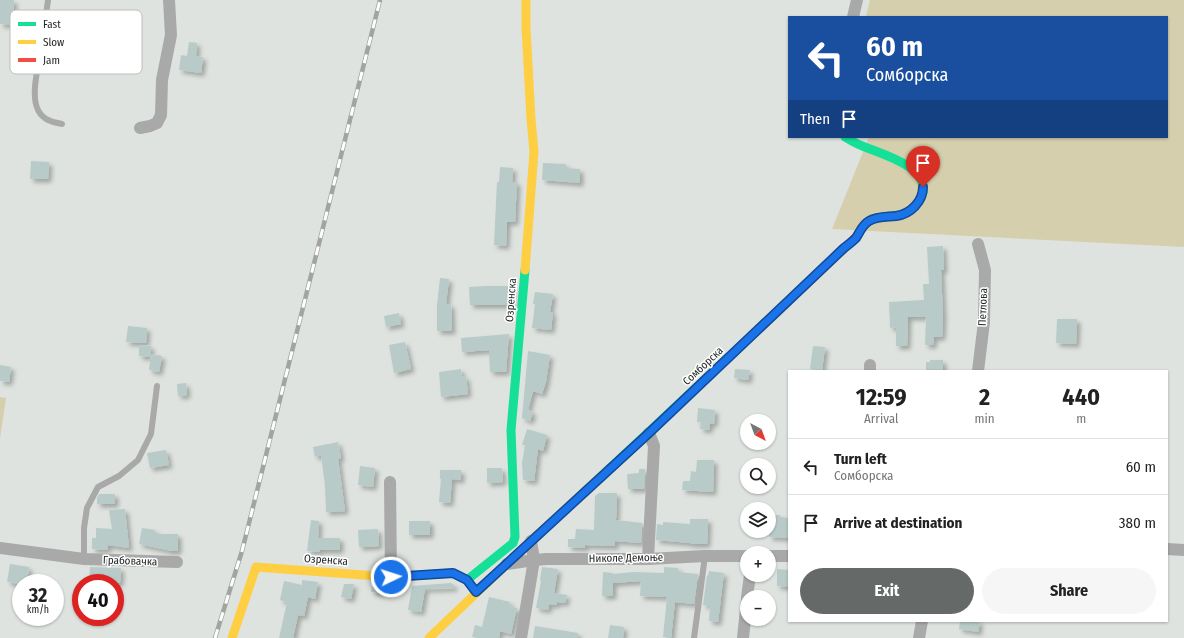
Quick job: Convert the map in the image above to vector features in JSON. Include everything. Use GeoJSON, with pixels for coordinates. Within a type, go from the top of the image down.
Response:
{"type":"FeatureCollection","features":[{"type":"Feature","properties":{"kind":"street"},"geometry":{"type":"LineString","coordinates":[[140,128],[157,123],[161,115],[162,80],[171,35],[169,0]]}},
{"type":"Feature","properties":{"kind":"street","name":"Озренска"},"geometry":{"type":"LineString","coordinates":[[232,638],[256,567],[391,577],[453,573],[467,580],[513,543],[516,537],[511,430],[521,324],[534,152],[526,28],[526,0]]}},
{"type":"Feature","properties":{"kind":"street"},"geometry":{"type":"LineString","coordinates":[[853,16],[857,0]]}},
{"type":"Feature","properties":{"kind":"street","name":"Сомборска"},"geometry":{"type":"LineString","coordinates":[[429,638],[476,592],[649,433],[856,238],[864,225],[872,219],[903,214],[918,203],[921,198],[923,187],[922,181],[918,174],[902,164],[847,138]]}},
{"type":"Feature","properties":{"kind":"street","name":"Петлова"},"geometry":{"type":"LineString","coordinates":[[978,244],[984,270],[984,322],[978,370]]}},
{"type":"Feature","properties":{"kind":"street"},"geometry":{"type":"LineString","coordinates":[[648,559],[654,446],[649,433]]}},
{"type":"Feature","properties":{"kind":"street"},"geometry":{"type":"LineString","coordinates":[[390,482],[391,577]]}},
{"type":"Feature","properties":{"kind":"street"},"geometry":{"type":"LineString","coordinates":[[521,638],[534,560],[531,542]]}},
{"type":"Feature","properties":{"kind":"street","name":"Грабовачка"},"geometry":{"type":"LineString","coordinates":[[0,548],[84,559],[177,562]]}},
{"type":"Feature","properties":{"kind":"street"},"geometry":{"type":"LineString","coordinates":[[1168,549],[1184,550]]}},
{"type":"Feature","properties":{"kind":"street","name":"Николе Демоње"},"geometry":{"type":"LineString","coordinates":[[506,564],[534,560],[648,559],[740,556]]}},
{"type":"Feature","properties":{"kind":"street"},"geometry":{"type":"LineString","coordinates":[[776,556],[788,556]]}},
{"type":"Feature","properties":{"kind":"street"},"geometry":{"type":"LineString","coordinates":[[467,580],[476,592]]}},
{"type":"Feature","properties":{"kind":"street"},"geometry":{"type":"LineString","coordinates":[[918,638],[922,622]]}},
{"type":"Feature","properties":{"kind":"street"},"geometry":{"type":"LineString","coordinates":[[743,638],[744,626]]}},
{"type":"Feature","properties":{"kind":"lane"},"geometry":{"type":"LineString","coordinates":[[47,10],[48,0]]}},
{"type":"Feature","properties":{"kind":"lane"},"geometry":{"type":"LineString","coordinates":[[38,74],[36,102],[39,111],[44,118],[52,122],[62,124]]}},
{"type":"Feature","properties":{"kind":"lane"},"geometry":{"type":"LineString","coordinates":[[84,559],[84,528],[87,508],[98,487],[119,476],[138,460],[151,434],[156,386]]}},
{"type":"Feature","properties":{"kind":"lane"},"geometry":{"type":"LineString","coordinates":[[694,638],[705,556]]}},
{"type":"Feature","properties":{"kind":"shaded area"},"geometry":{"type":"Polygon","coordinates":[[[870,0],[1184,0],[1184,247],[832,229],[869,138],[1168,138],[1168,16],[866,16],[870,0]]]}},
{"type":"Feature","properties":{"kind":"shaded area"},"geometry":{"type":"Polygon","coordinates":[[[0,397],[6,398],[0,439],[0,397]]]}},
{"type":"Feature","properties":{"kind":"building"},"geometry":{"type":"Polygon","coordinates":[[[0,0],[14,0],[13,10],[10,10],[10,25],[0,24],[0,0]]]}},
{"type":"Feature","properties":{"kind":"building"},"geometry":{"type":"Polygon","coordinates":[[[189,42],[197,43],[196,56],[203,57],[201,73],[179,70],[181,55],[187,56],[189,42]]]}},
{"type":"Feature","properties":{"kind":"building"},"geometry":{"type":"Polygon","coordinates":[[[31,161],[49,162],[48,179],[30,179],[31,161]]]}},
{"type":"Feature","properties":{"kind":"building"},"geometry":{"type":"Polygon","coordinates":[[[543,163],[566,164],[566,168],[580,169],[580,183],[542,180],[543,163]]]}},
{"type":"Feature","properties":{"kind":"building"},"geometry":{"type":"Polygon","coordinates":[[[500,167],[513,168],[512,182],[517,182],[515,222],[507,222],[506,246],[494,245],[497,182],[499,182],[500,167]]]}},
{"type":"Feature","properties":{"kind":"building"},"geometry":{"type":"Polygon","coordinates":[[[943,246],[944,270],[941,270],[943,316],[942,337],[934,337],[933,345],[925,345],[926,317],[908,317],[907,346],[896,346],[896,327],[890,328],[889,302],[924,300],[923,284],[929,284],[927,247],[943,246]]]}},
{"type":"Feature","properties":{"kind":"building"},"geometry":{"type":"Polygon","coordinates":[[[440,278],[449,279],[446,304],[451,304],[452,331],[437,331],[437,305],[440,278]]]}},
{"type":"Feature","properties":{"kind":"building"},"geometry":{"type":"Polygon","coordinates":[[[512,286],[512,305],[470,305],[469,287],[512,286]]]}},
{"type":"Feature","properties":{"kind":"building"},"geometry":{"type":"Polygon","coordinates":[[[535,292],[553,294],[550,312],[553,312],[551,330],[532,328],[535,292]]]}},
{"type":"Feature","properties":{"kind":"building"},"geometry":{"type":"Polygon","coordinates":[[[399,313],[401,324],[386,327],[384,316],[399,313]]]}},
{"type":"Feature","properties":{"kind":"building"},"geometry":{"type":"Polygon","coordinates":[[[1057,319],[1077,319],[1076,344],[1056,343],[1057,319]]]}},
{"type":"Feature","properties":{"kind":"building"},"geometry":{"type":"Polygon","coordinates":[[[128,326],[147,328],[146,343],[126,342],[128,326]]]}},
{"type":"Feature","properties":{"kind":"building"},"geometry":{"type":"Polygon","coordinates":[[[509,334],[506,372],[490,372],[489,350],[462,352],[461,338],[509,334]]]}},
{"type":"Feature","properties":{"kind":"building"},"geometry":{"type":"Polygon","coordinates":[[[405,342],[411,369],[394,373],[389,345],[405,342]]]}},
{"type":"Feature","properties":{"kind":"building"},"geometry":{"type":"Polygon","coordinates":[[[139,345],[151,346],[150,357],[139,356],[139,345]]]}},
{"type":"Feature","properties":{"kind":"building"},"geometry":{"type":"Polygon","coordinates":[[[813,346],[825,347],[822,370],[810,369],[813,346]]]}},
{"type":"Feature","properties":{"kind":"building"},"geometry":{"type":"Polygon","coordinates":[[[528,351],[550,355],[546,382],[542,394],[533,391],[528,410],[533,412],[530,421],[522,418],[528,351]]]}},
{"type":"Feature","properties":{"kind":"building"},"geometry":{"type":"Polygon","coordinates":[[[151,354],[162,356],[159,372],[149,370],[151,354]]]}},
{"type":"Feature","properties":{"kind":"building"},"geometry":{"type":"Polygon","coordinates":[[[930,360],[943,360],[943,370],[926,370],[926,362],[930,362],[930,360]]]}},
{"type":"Feature","properties":{"kind":"building"},"geometry":{"type":"Polygon","coordinates":[[[0,365],[11,367],[9,382],[0,381],[0,365]]]}},
{"type":"Feature","properties":{"kind":"building"},"geometry":{"type":"Polygon","coordinates":[[[461,369],[462,377],[466,376],[468,394],[441,397],[439,372],[461,369]]]}},
{"type":"Feature","properties":{"kind":"building"},"geometry":{"type":"Polygon","coordinates":[[[735,369],[750,370],[748,380],[734,378],[735,369]]]}},
{"type":"Feature","properties":{"kind":"building"},"geometry":{"type":"Polygon","coordinates":[[[186,383],[187,395],[178,396],[177,384],[186,383]]]}},
{"type":"Feature","properties":{"kind":"building"},"geometry":{"type":"Polygon","coordinates":[[[698,408],[715,410],[714,424],[710,423],[709,430],[700,429],[701,422],[697,422],[698,408]]]}},
{"type":"Feature","properties":{"kind":"building"},"geometry":{"type":"Polygon","coordinates":[[[527,429],[547,435],[543,451],[538,449],[534,481],[523,480],[522,463],[525,445],[522,445],[527,429]]]}},
{"type":"Feature","properties":{"kind":"building"},"geometry":{"type":"Polygon","coordinates":[[[338,442],[341,458],[338,459],[345,511],[326,512],[325,485],[321,455],[315,457],[313,447],[338,442]]]}},
{"type":"Feature","properties":{"kind":"building"},"geometry":{"type":"Polygon","coordinates":[[[166,450],[169,465],[150,468],[147,453],[166,450]]]}},
{"type":"Feature","properties":{"kind":"building"},"geometry":{"type":"Polygon","coordinates":[[[697,460],[714,460],[713,492],[682,490],[683,481],[690,481],[691,471],[696,472],[697,460]]]}},
{"type":"Feature","properties":{"kind":"building"},"geometry":{"type":"Polygon","coordinates":[[[360,466],[375,468],[373,487],[358,485],[360,466]]]}},
{"type":"Feature","properties":{"kind":"building"},"geometry":{"type":"Polygon","coordinates":[[[487,468],[502,468],[503,482],[487,483],[487,468]]]}},
{"type":"Feature","properties":{"kind":"building"},"geometry":{"type":"Polygon","coordinates":[[[639,469],[645,469],[644,489],[628,489],[627,474],[639,473],[639,469]]]}},
{"type":"Feature","properties":{"kind":"building"},"geometry":{"type":"Polygon","coordinates":[[[440,470],[461,470],[461,480],[452,479],[450,503],[439,502],[441,479],[440,470]]]}},
{"type":"Feature","properties":{"kind":"building"},"geometry":{"type":"Polygon","coordinates":[[[599,493],[617,493],[616,520],[642,523],[641,543],[615,541],[615,546],[585,545],[585,548],[568,547],[568,539],[575,539],[576,529],[594,530],[595,496],[599,493]]]}},
{"type":"Feature","properties":{"kind":"building"},"geometry":{"type":"Polygon","coordinates":[[[99,494],[115,494],[115,504],[97,504],[99,494]]]}},
{"type":"Feature","properties":{"kind":"building"},"geometry":{"type":"Polygon","coordinates":[[[125,509],[129,548],[108,545],[107,550],[92,549],[92,538],[96,538],[96,528],[112,529],[109,510],[125,509]]]}},
{"type":"Feature","properties":{"kind":"building"},"geometry":{"type":"Polygon","coordinates":[[[776,515],[788,518],[788,538],[776,537],[776,515]]]}},
{"type":"Feature","properties":{"kind":"building"},"geometry":{"type":"Polygon","coordinates":[[[690,519],[708,519],[707,544],[690,544],[656,540],[657,524],[663,525],[663,522],[690,524],[690,519]]]}},
{"type":"Feature","properties":{"kind":"building"},"geometry":{"type":"Polygon","coordinates":[[[311,520],[319,521],[318,538],[340,538],[340,550],[320,550],[319,552],[307,551],[311,520]]]}},
{"type":"Feature","properties":{"kind":"building"},"geometry":{"type":"Polygon","coordinates":[[[409,521],[430,521],[430,535],[409,535],[409,521]]]}},
{"type":"Feature","properties":{"kind":"building"},"geometry":{"type":"Polygon","coordinates":[[[142,528],[155,530],[155,534],[178,534],[178,551],[167,551],[139,544],[142,528]]]}},
{"type":"Feature","properties":{"kind":"building"},"geometry":{"type":"Polygon","coordinates":[[[378,529],[379,546],[359,547],[358,530],[378,529]]]}},
{"type":"Feature","properties":{"kind":"building"},"geometry":{"type":"Polygon","coordinates":[[[10,564],[29,567],[28,574],[12,574],[12,583],[7,582],[10,564]]]}},
{"type":"Feature","properties":{"kind":"building"},"geometry":{"type":"Polygon","coordinates":[[[90,567],[121,568],[121,574],[90,574],[90,567]]]}},
{"type":"Feature","properties":{"kind":"building"},"geometry":{"type":"Polygon","coordinates":[[[542,567],[558,569],[554,593],[567,595],[565,603],[557,602],[556,605],[549,604],[548,610],[536,608],[542,567]]]}},
{"type":"Feature","properties":{"kind":"building"},"geometry":{"type":"Polygon","coordinates":[[[664,567],[678,568],[678,572],[698,574],[694,604],[675,602],[671,638],[663,637],[667,597],[640,596],[641,581],[613,583],[613,596],[602,596],[603,572],[613,574],[633,572],[664,573],[664,567]]]}},
{"type":"Feature","properties":{"kind":"building"},"geometry":{"type":"Polygon","coordinates":[[[777,569],[788,570],[788,587],[777,586],[777,569]]]}},
{"type":"Feature","properties":{"kind":"building"},"geometry":{"type":"Polygon","coordinates":[[[709,571],[724,573],[718,622],[709,621],[710,606],[703,605],[707,575],[708,576],[709,571]]]}},
{"type":"Feature","properties":{"kind":"building"},"geometry":{"type":"Polygon","coordinates":[[[302,580],[318,582],[315,599],[308,597],[304,616],[298,615],[293,638],[279,638],[287,602],[280,600],[284,581],[302,585],[302,580]]]}},
{"type":"Feature","properties":{"kind":"building"},"geometry":{"type":"Polygon","coordinates":[[[451,583],[454,585],[454,588],[425,589],[421,612],[408,610],[412,586],[451,583]]]}},
{"type":"Feature","properties":{"kind":"building"},"geometry":{"type":"Polygon","coordinates":[[[344,584],[354,584],[351,599],[341,597],[344,584]]]}},
{"type":"Feature","properties":{"kind":"building"},"geometry":{"type":"Polygon","coordinates":[[[372,586],[383,586],[382,593],[371,592],[372,586]]]}},
{"type":"Feature","properties":{"kind":"building"},"geometry":{"type":"Polygon","coordinates":[[[489,597],[510,602],[509,606],[517,608],[511,634],[500,631],[499,638],[472,637],[475,625],[482,627],[489,597]]]}},
{"type":"Feature","properties":{"kind":"building"},"geometry":{"type":"Polygon","coordinates":[[[960,622],[980,622],[978,632],[959,629],[960,622]]]}},
{"type":"Feature","properties":{"kind":"building"},"geometry":{"type":"Polygon","coordinates":[[[610,625],[624,627],[623,638],[608,638],[610,625]]]}},
{"type":"Feature","properties":{"kind":"building"},"geometry":{"type":"Polygon","coordinates":[[[535,626],[578,633],[578,638],[533,638],[535,626]]]}},
{"type":"Feature","properties":{"kind":"railway"},"geometry":{"type":"LineString","coordinates":[[215,638],[242,551],[380,0]]}},
{"type":"Feature","properties":{"kind":"traffic: fast"},"geometry":{"type":"LineString","coordinates":[[847,138],[906,165],[920,178],[923,187],[921,199],[908,212],[900,215],[874,219],[865,224]]}},
{"type":"Feature","properties":{"kind":"traffic: fast"},"geometry":{"type":"LineString","coordinates":[[467,580],[513,543],[515,537],[511,430],[525,270]]}},
{"type":"Feature","properties":{"kind":"traffic: fast"},"geometry":{"type":"LineString","coordinates":[[607,471],[779,310]]}},
{"type":"Feature","properties":{"kind":"traffic: fast"},"geometry":{"type":"LineString","coordinates":[[377,576],[391,577],[453,573],[467,580],[474,589]]}},
{"type":"Feature","properties":{"kind":"traffic: slow"},"geometry":{"type":"LineString","coordinates":[[525,270],[534,152],[526,28],[526,0]]}},
{"type":"Feature","properties":{"kind":"traffic: slow"},"geometry":{"type":"LineString","coordinates":[[429,638],[607,471]]}},
{"type":"Feature","properties":{"kind":"traffic: slow"},"geometry":{"type":"LineString","coordinates":[[232,638],[256,567],[377,576]]}},
{"type":"Feature","properties":{"kind":"traffic: jam"},"geometry":{"type":"LineString","coordinates":[[779,310],[856,237],[865,224]]}},
{"type":"Feature","properties":{"kind":"route"},"geometry":{"type":"LineString","coordinates":[[391,577],[453,573],[467,580],[476,592],[649,433],[856,238],[868,221],[872,219],[898,216],[908,211],[918,203],[921,198],[923,187]]}}]}
